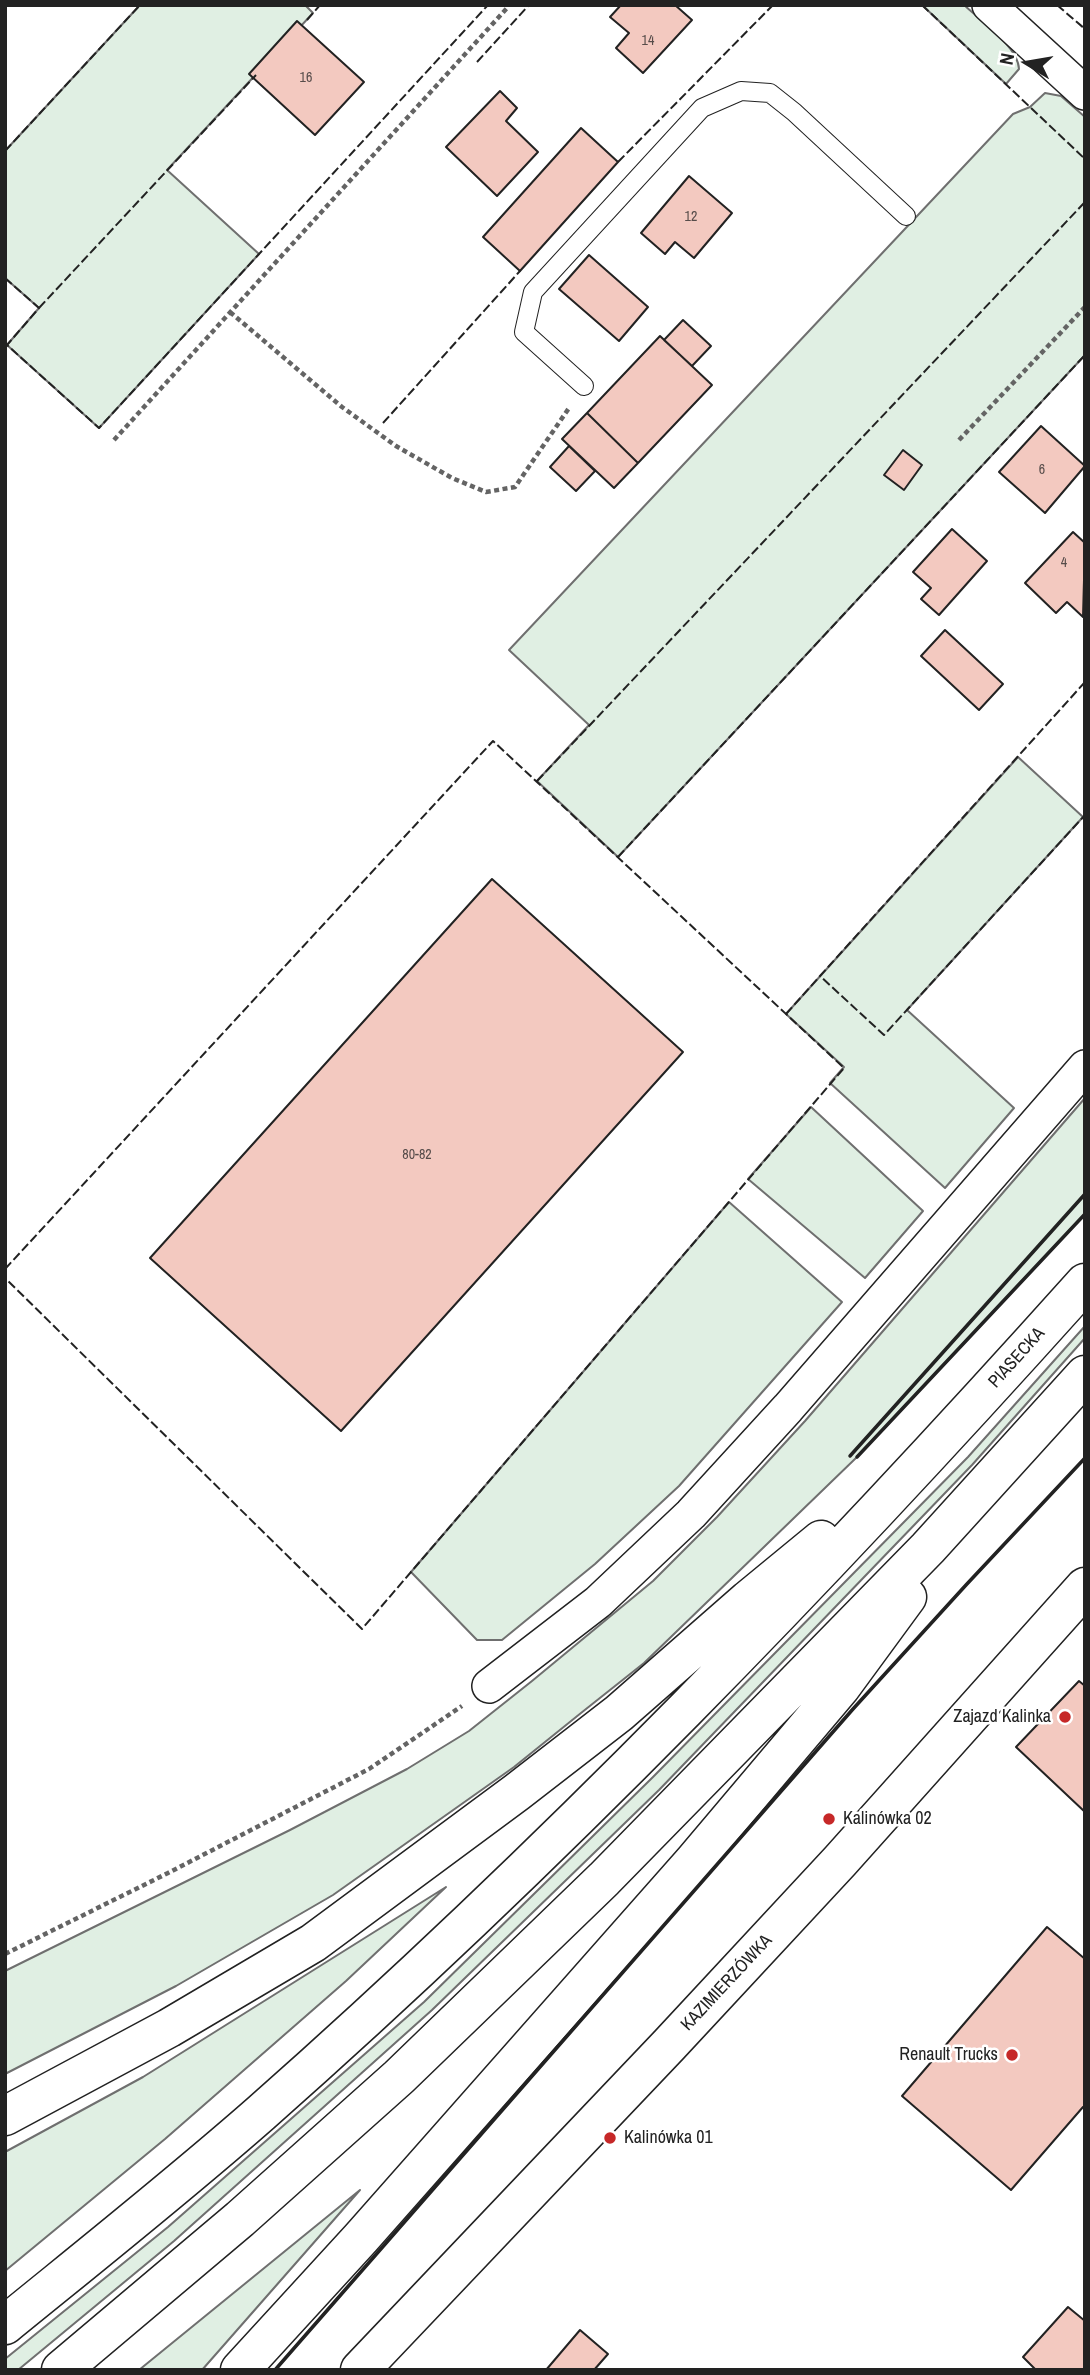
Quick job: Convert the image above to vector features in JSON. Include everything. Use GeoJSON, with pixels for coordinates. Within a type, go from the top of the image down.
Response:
{"type":"FeatureCollection","features":[{"type":"Feature","properties":{"kind":"main road","name":"PIASECKA"},"geometry":{"type":"LineString","coordinates":[[949,1434],[1085,1283]]}},
{"type":"Feature","properties":{"kind":"main road"},"geometry":{"type":"LineString","coordinates":[[61,2370],[240,2219],[409,2067],[604,1879],[919,1557],[1085,1376]]}},
{"type":"Feature","properties":{"kind":"main road"},"geometry":{"type":"LineString","coordinates":[[5,2116],[169,2028],[313,1943],[619,1713],[748,1600],[949,1434]]}},
{"type":"Feature","properties":{"kind":"main road"},"geometry":{"type":"LineString","coordinates":[[5,2325],[260,2114],[501,1893],[830,1560],[949,1434]]}},
{"type":"Feature","properties":{"kind":"main road"},"geometry":{"type":"LineString","coordinates":[[240,2370],[361,2238],[694,1861],[832,1698],[1003,1466]]}},
{"type":"Feature","properties":{"kind":"main road","name":"KAZIMIERZÓWKA"},"geometry":{"type":"LineString","coordinates":[[360,2370],[678,2036],[840,1861],[1085,1587]]}},
{"type":"Feature","properties":{"kind":"street"},"geometry":{"type":"LineString","coordinates":[[989,5],[1085,93]]}},
{"type":"Feature","properties":{"kind":"street"},"geometry":{"type":"LineString","coordinates":[[489,1686],[598,1602],[691,1514],[788,1408],[1085,1067]]}},
{"type":"Feature","properties":{"kind":"lane"},"geometry":{"type":"LineString","coordinates":[[584,386],[524,332],[533,292],[702,108],[741,91],[770,93],[906,216]]}},
{"type":"Feature","properties":{"kind":"path"},"geometry":{"type":"LineString","coordinates":[[114,440],[508,7]]}},
{"type":"Feature","properties":{"kind":"path"},"geometry":{"type":"LineString","coordinates":[[959,440],[1085,307]]}},
{"type":"Feature","properties":{"kind":"path"},"geometry":{"type":"LineString","coordinates":[[230,312],[342,407],[396,446],[452,478],[486,492],[515,487],[584,386]]}},
{"type":"Feature","properties":{"kind":"path"},"geometry":{"type":"LineString","coordinates":[[5,1954],[369,1769],[489,1686]]}},
{"type":"Feature","properties":{"kind":"green space"},"geometry":{"type":"Polygon","coordinates":[[[140,5],[305,5],[313,13],[167,170],[259,254],[99,428],[7,345],[39,308],[5,278],[5,151],[140,5]]]}},
{"type":"Feature","properties":{"kind":"green space"},"geometry":{"type":"Polygon","coordinates":[[[922,5],[964,5],[1012,51],[1019,69],[1006,84],[922,5]]]}},
{"type":"Feature","properties":{"kind":"green space"},"geometry":{"type":"Polygon","coordinates":[[[1045,93],[1061,96],[1085,117],[1085,355],[618,857],[537,781],[589,725],[509,650],[1013,114],[1030,107],[1045,93]]]}},
{"type":"Feature","properties":{"kind":"green space"},"geometry":{"type":"Polygon","coordinates":[[[1018,757],[1083,817],[907,1010],[1014,1108],[945,1188],[830,1083],[844,1067],[786,1014],[1018,757]]]}},
{"type":"Feature","properties":{"kind":"green space"},"geometry":{"type":"Polygon","coordinates":[[[1085,1098],[1085,1214],[857,1457],[644,1663],[514,1767],[333,1895],[176,1986],[5,2074],[5,1971],[407,1769],[469,1731],[532,1681],[653,1581],[717,1517],[805,1421],[1085,1098]]]}},
{"type":"Feature","properties":{"kind":"green space"},"geometry":{"type":"Polygon","coordinates":[[[811,1107],[923,1211],[865,1278],[748,1179],[811,1107]]]}},
{"type":"Feature","properties":{"kind":"green space"},"geometry":{"type":"Polygon","coordinates":[[[729,1202],[842,1302],[679,1486],[595,1564],[502,1640],[477,1640],[411,1572],[729,1202]]]}},
{"type":"Feature","properties":{"kind":"green space"},"geometry":{"type":"Polygon","coordinates":[[[1085,1326],[1085,1338],[972,1465],[659,1790],[432,2010],[174,2241],[18,2370],[5,2370],[5,2359],[168,2227],[424,2002],[653,1777],[968,1457],[1085,1326]]]}},
{"type":"Feature","properties":{"kind":"green space"},"geometry":{"type":"Polygon","coordinates":[[[446,1887],[346,1981],[165,2139],[5,2271],[5,2152],[143,2077],[446,1887]]]}},
{"type":"Feature","properties":{"kind":"green space"},"geometry":{"type":"Polygon","coordinates":[[[360,2190],[202,2370],[139,2370],[360,2190]]]}},
{"type":"Feature","properties":{"kind":"building"},"geometry":{"type":"Polygon","coordinates":[[[621,5],[675,5],[692,20],[643,73],[616,48],[629,33],[610,17],[621,5]]]}},
{"type":"Feature","properties":{"kind":"building"},"geometry":{"type":"Polygon","coordinates":[[[297,21],[364,82],[315,135],[249,74],[297,21]]]}},
{"type":"Feature","properties":{"kind":"building"},"geometry":{"type":"Polygon","coordinates":[[[500,91],[517,108],[506,121],[538,152],[497,196],[446,147],[500,91]]]}},
{"type":"Feature","properties":{"kind":"building"},"geometry":{"type":"Polygon","coordinates":[[[581,128],[618,162],[520,271],[483,237],[581,128]]]}},
{"type":"Feature","properties":{"kind":"building"},"geometry":{"type":"Polygon","coordinates":[[[689,176],[732,213],[694,258],[675,242],[665,254],[641,233],[689,176]]]}},
{"type":"Feature","properties":{"kind":"building"},"geometry":{"type":"Polygon","coordinates":[[[589,255],[648,307],[619,341],[559,289],[589,255]]]}},
{"type":"Feature","properties":{"kind":"building"},"geometry":{"type":"Polygon","coordinates":[[[683,320],[711,346],[692,366],[664,340],[683,320]]]}},
{"type":"Feature","properties":{"kind":"building"},"geometry":{"type":"Polygon","coordinates":[[[660,336],[712,385],[638,463],[587,413],[660,336]]]}},
{"type":"Feature","properties":{"kind":"building"},"geometry":{"type":"Polygon","coordinates":[[[587,413],[638,463],[614,488],[562,439],[587,413]]]}},
{"type":"Feature","properties":{"kind":"building"},"geometry":{"type":"Polygon","coordinates":[[[1041,426],[1085,466],[1045,513],[999,472],[1041,426]]]}},
{"type":"Feature","properties":{"kind":"building"},"geometry":{"type":"Polygon","coordinates":[[[569,446],[595,471],[576,491],[550,467],[569,446]]]}},
{"type":"Feature","properties":{"kind":"building"},"geometry":{"type":"Polygon","coordinates":[[[903,450],[922,465],[904,490],[884,475],[903,450]]]}},
{"type":"Feature","properties":{"kind":"building"},"geometry":{"type":"Polygon","coordinates":[[[952,529],[987,561],[939,615],[921,599],[931,588],[913,572],[952,529]]]}},
{"type":"Feature","properties":{"kind":"building"},"geometry":{"type":"Polygon","coordinates":[[[1073,532],[1085,543],[1083,617],[1067,602],[1056,613],[1025,583],[1073,532]]]}},
{"type":"Feature","properties":{"kind":"building"},"geometry":{"type":"Polygon","coordinates":[[[945,630],[1003,684],[979,710],[921,656],[945,630]]]}},
{"type":"Feature","properties":{"kind":"building"},"geometry":{"type":"Polygon","coordinates":[[[492,879],[683,1052],[341,1431],[150,1258],[492,879]]]}},
{"type":"Feature","properties":{"kind":"building","name":"Zajazd Kalinka"},"geometry":{"type":"Polygon","coordinates":[[[1079,1681],[1085,1686],[1085,1812],[1016,1747],[1079,1681]]]}},
{"type":"Feature","properties":{"kind":"building","name":"Renault Trucks"},"geometry":{"type":"Polygon","coordinates":[[[1047,1927],[1085,1959],[1085,2108],[1083,2107],[1011,2190],[902,2096],[1047,1927]]]}},
{"type":"Feature","properties":{"kind":"building"},"geometry":{"type":"Polygon","coordinates":[[[1068,2307],[1085,2321],[1085,2367],[1083,2370],[1036,2370],[1023,2357],[1068,2307]]]}},
{"type":"Feature","properties":{"kind":"building"},"geometry":{"type":"Polygon","coordinates":[[[580,2330],[608,2354],[594,2370],[546,2370],[580,2330]]]}},
{"type":"Feature","properties":{"kind":"fence"},"geometry":{"type":"LineString","coordinates":[[5,151],[140,5]]}},
{"type":"Feature","properties":{"kind":"fence"},"geometry":{"type":"LineString","coordinates":[[307,20],[320,5]]}},
{"type":"Feature","properties":{"kind":"fence"},"geometry":{"type":"LineString","coordinates":[[5,278],[39,308],[7,345],[99,428],[488,5]]}},
{"type":"Feature","properties":{"kind":"fence"},"geometry":{"type":"LineString","coordinates":[[477,62],[529,5]]}},
{"type":"Feature","properties":{"kind":"fence"},"geometry":{"type":"LineString","coordinates":[[618,162],[773,5]]}},
{"type":"Feature","properties":{"kind":"fence"},"geometry":{"type":"LineString","coordinates":[[922,5],[1085,159]]}},
{"type":"Feature","properties":{"kind":"fence"},"geometry":{"type":"LineString","coordinates":[[1057,5],[1085,29]]}},
{"type":"Feature","properties":{"kind":"fence"},"geometry":{"type":"LineString","coordinates":[[39,308],[256,75]]}},
{"type":"Feature","properties":{"kind":"fence"},"geometry":{"type":"LineString","coordinates":[[537,781],[1085,202]]}},
{"type":"Feature","properties":{"kind":"fence"},"geometry":{"type":"LineString","coordinates":[[383,423],[520,271]]}},
{"type":"Feature","properties":{"kind":"fence"},"geometry":{"type":"LineString","coordinates":[[618,857],[1085,355]]}},
{"type":"Feature","properties":{"kind":"fence"},"geometry":{"type":"LineString","coordinates":[[1085,682],[820,976],[884,1035],[1085,815]]}},
{"type":"Feature","properties":{"kind":"fence"},"geometry":{"type":"LineString","coordinates":[[5,1269],[493,741],[844,1068],[362,1629],[5,1278]]}},
{"type":"Feature","properties":{"kind":"fence"},"geometry":{"type":"LineString","coordinates":[[786,1014],[820,976]]}},
{"type":"Feature","properties":{"kind":"wall"},"geometry":{"type":"LineString","coordinates":[[850,1456],[1085,1194]]}},
{"type":"Feature","properties":{"kind":"wall"},"geometry":{"type":"LineString","coordinates":[[857,1457],[1085,1214]]}},
{"type":"Feature","properties":{"kind":"wall"},"geometry":{"type":"LineString","coordinates":[[275,2370],[853,1709],[1085,1458]]}},
{"type":"Feature","properties":{"kind":"place","name":"Zajazd Kalinka"},"geometry":{"type":"Point","coordinates":[1065,1717]}},
{"type":"Feature","properties":{"kind":"place","name":"Kalinówka 02"},"geometry":{"type":"Point","coordinates":[829,1819]}},
{"type":"Feature","properties":{"kind":"place","name":"Renault Trucks"},"geometry":{"type":"Point","coordinates":[1012,2055]}},
{"type":"Feature","properties":{"kind":"place","name":"Kalinówka 01"},"geometry":{"type":"Point","coordinates":[610,2138]}}]}
